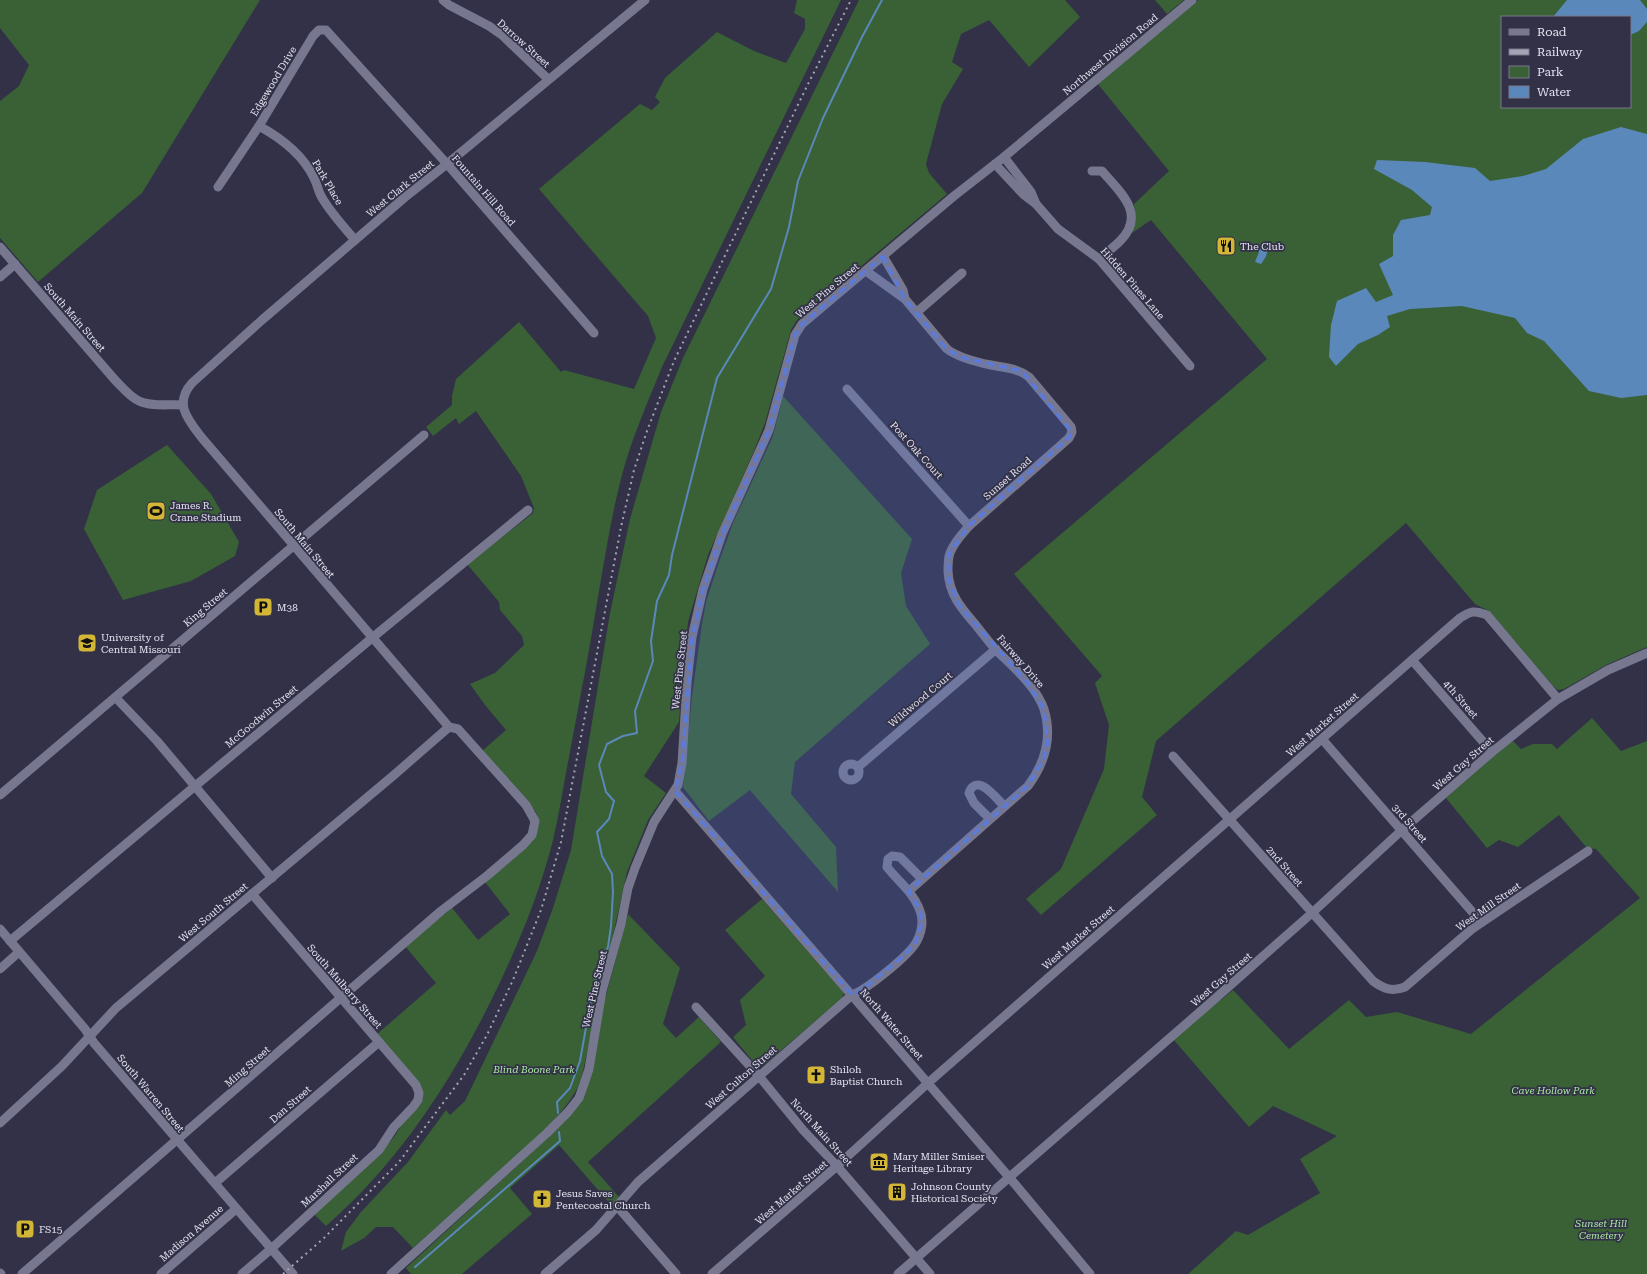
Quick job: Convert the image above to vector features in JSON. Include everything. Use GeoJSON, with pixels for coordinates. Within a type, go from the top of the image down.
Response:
{"type":"FeatureCollection","features":[{"type":"Feature","properties":{"kind":"street","name":"Darrow Street"},"geometry":{"type":"LineString","coordinates":[[443,0],[449,5],[489,26],[502,36],[548,79]]}},
{"type":"Feature","properties":{"kind":"street","name":"West Clark Street"},"geometry":{"type":"LineString","coordinates":[[183,405],[185,393],[192,383],[355,240],[645,0]]}},
{"type":"Feature","properties":{"kind":"street","name":"Northwest Division Road"},"geometry":{"type":"LineString","coordinates":[[1061,110],[1192,0]]}},
{"type":"Feature","properties":{"kind":"street","name":"Edgewood Drive"},"geometry":{"type":"LineString","coordinates":[[218,187],[259,126],[313,36],[319,30],[326,30],[356,63]]}},
{"type":"Feature","properties":{"kind":"street","name":"Fountain Hill Road"},"geometry":{"type":"LineString","coordinates":[[356,63],[447,164],[594,333]]}},
{"type":"Feature","properties":{"kind":"street","name":"West Pine Street"},"geometry":{"type":"LineString","coordinates":[[391,1274],[547,1133],[568,1112],[579,1098],[588,1070],[602,991],[621,924],[628,888],[654,822],[678,785],[682,763],[687,683],[692,637],[703,589],[722,534],[769,430],[794,335],[802,324],[954,196],[1061,110]]}},
{"type":"Feature","properties":{"kind":"street","name":"Park Place"},"geometry":{"type":"LineString","coordinates":[[259,126],[275,135],[304,163],[314,178],[321,196],[337,219],[355,240]]}},
{"type":"Feature","properties":{"kind":"street","name":"Hidden Pines Lane"},"geometry":{"type":"LineString","coordinates":[[1004,156],[1031,192],[1036,204]]}},
{"type":"Feature","properties":{"kind":"street","name":"Hidden Pines Lane"},"geometry":{"type":"LineString","coordinates":[[995,164],[1024,195],[1036,204],[1058,229],[1099,258],[1190,366]]}},
{"type":"Feature","properties":{"kind":"street"},"geometry":{"type":"LineString","coordinates":[[1092,171],[1102,171],[1123,194],[1131,208],[1132,217],[1128,232],[1121,240],[1099,258]]}},
{"type":"Feature","properties":{"kind":"street","name":"South Main Street"},"geometry":{"type":"LineString","coordinates":[[0,247],[115,380],[132,396],[139,401],[152,405],[183,405],[188,419],[202,438],[372,638],[449,727],[458,729],[526,805],[536,821],[532,835],[488,875]]}},
{"type":"Feature","properties":{"kind":"street"},"geometry":{"type":"LineString","coordinates":[[883,256],[902,290],[905,299]]}},
{"type":"Feature","properties":{"kind":"street"},"geometry":{"type":"LineString","coordinates":[[0,277],[15,264]]}},
{"type":"Feature","properties":{"kind":"street"},"geometry":{"type":"LineString","coordinates":[[866,271],[905,299]]}},
{"type":"Feature","properties":{"kind":"street"},"geometry":{"type":"LineString","coordinates":[[917,312],[962,273]]}},
{"type":"Feature","properties":{"kind":"street","name":"Sunset Road"},"geometry":{"type":"LineString","coordinates":[[905,299],[947,349],[953,353],[990,365],[1022,371],[1029,376],[1071,427],[1072,432],[1069,438],[969,526]]}},
{"type":"Feature","properties":{"kind":"street","name":"Post Oak Court"},"geometry":{"type":"LineString","coordinates":[[847,389],[969,526]]}},
{"type":"Feature","properties":{"kind":"street","name":"King Street"},"geometry":{"type":"LineString","coordinates":[[0,794],[116,698],[424,435]]}},
{"type":"Feature","properties":{"kind":"street","name":"McGoodwin Street"},"geometry":{"type":"LineString","coordinates":[[10,941],[194,786],[528,510]]}},
{"type":"Feature","properties":{"kind":"street","name":"Fairway Drive"},"geometry":{"type":"LineString","coordinates":[[909,890],[1028,786],[1037,774],[1044,759],[1048,742],[1044,709],[1038,696],[1028,683],[996,649],[960,606],[952,594],[949,580],[949,554],[958,539],[969,526]]}},
{"type":"Feature","properties":{"kind":"street","name":"West Market Street"},"geometry":{"type":"LineString","coordinates":[[712,1274],[837,1166],[928,1083],[1460,618],[1477,611],[1487,615],[1558,698]]}},
{"type":"Feature","properties":{"kind":"street","name":"Wildwood Court"},"geometry":{"type":"LineString","coordinates":[[858,767],[996,649]]}},
{"type":"Feature","properties":{"kind":"street","name":"West Gay Street"},"geometry":{"type":"LineString","coordinates":[[898,1274],[1312,913],[1402,830],[1492,752],[1558,698],[1608,670],[1647,653]]}},
{"type":"Feature","properties":{"kind":"street","name":"4th Street"},"geometry":{"type":"LineString","coordinates":[[1412,660],[1492,752]]}},
{"type":"Feature","properties":{"kind":"street"},"geometry":{"type":"LineString","coordinates":[[116,698],[157,741],[272,878]]}},
{"type":"Feature","properties":{"kind":"street","name":"West South Street"},"geometry":{"type":"LineString","coordinates":[[0,1123],[62,1066],[116,1008],[272,878],[449,727]]}},
{"type":"Feature","properties":{"kind":"street","name":"3rd Street"},"geometry":{"type":"LineString","coordinates":[[1322,739],[1481,922]]}},
{"type":"Feature","properties":{"kind":"street","name":"2nd Street"},"geometry":{"type":"LineString","coordinates":[[1173,756],[1373,981],[1383,988]]}},
{"type":"Feature","properties":{"kind":"street"},"geometry":{"type":"LineString","coordinates":[[990,819],[971,799],[969,794],[974,786],[980,785],[986,787],[1004,806]]}},
{"type":"Feature","properties":{"kind":"street","name":"North Water Street"},"geometry":{"type":"LineString","coordinates":[[675,790],[1009,1177],[1090,1274]]}},
{"type":"Feature","properties":{"kind":"street","name":"West Mill Street"},"geometry":{"type":"LineString","coordinates":[[1383,988],[1398,990],[1405,987],[1481,922],[1588,851]]}},
{"type":"Feature","properties":{"kind":"street","name":"West Culton Street"},"geometry":{"type":"LineString","coordinates":[[545,1274],[596,1230],[635,1185],[852,995],[861,991],[900,959],[916,942],[922,922],[920,909],[909,890],[887,867],[888,859],[896,855],[900,857],[922,879]]}},
{"type":"Feature","properties":{"kind":"street","name":"Ming Street"},"geometry":{"type":"LineString","coordinates":[[22,1274],[441,911],[488,875]]}},
{"type":"Feature","properties":{"kind":"street","name":"South Mulberry Street"},"geometry":{"type":"LineString","coordinates":[[252,894],[416,1085],[419,1093]]}},
{"type":"Feature","properties":{"kind":"street","name":"South Warren Street"},"geometry":{"type":"LineString","coordinates":[[0,929],[86,1030],[89,1037],[177,1141],[291,1271]]}},
{"type":"Feature","properties":{"kind":"street"},"geometry":{"type":"LineString","coordinates":[[0,969],[19,952]]}},
{"type":"Feature","properties":{"kind":"street","name":"North Main Street"},"geometry":{"type":"LineString","coordinates":[[696,1007],[759,1076],[803,1130],[837,1166],[930,1274]]}},
{"type":"Feature","properties":{"kind":"street","name":"Dan Street"},"geometry":{"type":"LineString","coordinates":[[215,1183],[379,1042]]}},
{"type":"Feature","properties":{"kind":"street","name":"Marshall Street"},"geometry":{"type":"LineString","coordinates":[[242,1274],[379,1150],[394,1128],[414,1107],[418,1100],[419,1093]]}},
{"type":"Feature","properties":{"kind":"street"},"geometry":{"type":"LineString","coordinates":[[617,1206],[676,1274]]}},
{"type":"Feature","properties":{"kind":"street","name":"Madison Avenue"},"geometry":{"type":"LineString","coordinates":[[162,1274],[236,1209]]}},
{"type":"Feature","properties":{"kind":"highlighted area"},"geometry":{"type":"Polygon","coordinates":[[[883,256],[905,299],[947,349],[961,357],[1022,371],[1072,432],[1069,438],[969,526],[949,554],[949,580],[960,606],[1028,683],[1044,709],[1048,742],[1044,759],[1028,786],[909,891],[920,909],[922,922],[916,942],[905,955],[861,991],[852,995],[675,791],[682,763],[692,637],[703,589],[722,534],[769,430],[795,335],[802,324],[883,256]]]}},
{"type":"Feature","properties":{"kind":"green space"},"geometry":{"type":"Polygon","coordinates":[[[0,0],[260,0],[142,193],[38,282],[0,238],[0,101],[19,86],[29,65],[0,28],[0,0]]]}},
{"type":"Feature","properties":{"kind":"green space"},"geometry":{"type":"Polygon","coordinates":[[[797,0],[841,0],[662,367],[642,415],[629,452],[620,481],[609,534],[555,829],[543,875],[531,910],[502,978],[448,1079],[427,1111],[380,1172],[354,1200],[326,1226],[313,1213],[384,1149],[394,1137],[422,1092],[376,1035],[436,983],[405,946],[452,908],[478,940],[510,914],[485,882],[539,823],[536,812],[482,751],[506,730],[470,684],[495,673],[524,645],[522,636],[500,610],[499,602],[467,564],[533,513],[534,508],[521,476],[476,411],[459,424],[456,418],[433,436],[426,427],[452,405],[452,396],[456,379],[519,322],[561,372],[564,370],[634,389],[656,338],[648,316],[539,189],[640,104],[652,110],[660,102],[655,97],[665,78],[717,32],[754,51],[786,63],[805,29],[805,19],[794,13],[797,0]]]}},
{"type":"Feature","properties":{"kind":"green space","name":"Blind Boone Park"},"geometry":{"type":"Polygon","coordinates":[[[859,0],[1065,0],[1080,17],[1029,67],[989,20],[961,34],[952,62],[963,69],[942,104],[926,164],[929,173],[947,194],[797,320],[791,330],[765,423],[708,555],[688,622],[679,722],[644,776],[666,793],[648,820],[627,872],[581,1080],[575,1093],[556,1117],[534,1140],[413,1248],[393,1227],[376,1227],[364,1238],[341,1251],[346,1232],[361,1212],[408,1162],[446,1110],[450,1115],[465,1101],[537,951],[553,908],[571,850],[610,613],[630,519],[661,412],[683,358],[859,0]]]}},
{"type":"Feature","properties":{"kind":"green space"},"geometry":{"type":"Polygon","coordinates":[[[1155,0],[1184,0],[1167,14],[1155,0]]]}},
{"type":"Feature","properties":{"kind":"green space"},"geometry":{"type":"Polygon","coordinates":[[[1198,0],[1647,0],[1647,647],[1608,664],[1564,689],[1558,690],[1489,611],[1475,604],[1406,523],[1156,741],[1142,797],[1157,815],[1041,915],[1026,899],[1061,869],[1104,769],[1109,725],[1095,683],[1102,676],[1014,574],[1267,359],[1151,220],[1132,233],[1135,217],[1134,204],[1169,171],[1097,83],[1198,0]]]}},
{"type":"Feature","properties":{"kind":"green space"},"geometry":{"type":"Polygon","coordinates":[[[783,396],[912,539],[901,573],[906,606],[930,644],[795,762],[791,794],[836,847],[838,892],[750,790],[709,821],[683,787],[692,696],[706,602],[733,523],[773,436],[783,396]]]}},
{"type":"Feature","properties":{"kind":"green space","name":"James R. Crane Stadium"},"geometry":{"type":"Polygon","coordinates":[[[167,445],[211,494],[239,542],[235,556],[191,581],[123,600],[84,529],[97,490],[167,445]]]}},
{"type":"Feature","properties":{"kind":"green space"},"geometry":{"type":"Polygon","coordinates":[[[1592,718],[1621,751],[1647,741],[1647,1274],[1188,1274],[1236,1231],[1248,1235],[1320,1193],[1300,1159],[1337,1136],[1273,1106],[1249,1127],[1173,1039],[1233,990],[1289,1049],[1349,1000],[1366,1017],[1397,1012],[1471,1034],[1640,898],[1596,849],[1587,848],[1559,815],[1518,847],[1499,840],[1487,848],[1446,798],[1512,740],[1521,749],[1533,744],[1552,744],[1557,749],[1592,718]]]}},
{"type":"Feature","properties":{"kind":"green space"},"geometry":{"type":"Polygon","coordinates":[[[762,899],[844,993],[842,998],[764,1065],[760,1066],[755,1064],[733,1037],[746,1025],[740,1000],[765,976],[725,930],[762,899]]]}},
{"type":"Feature","properties":{"kind":"green space"},"geometry":{"type":"Polygon","coordinates":[[[628,914],[680,968],[663,1024],[676,1038],[699,1017],[721,1042],[588,1162],[619,1197],[612,1206],[559,1145],[510,1188],[532,1214],[462,1274],[411,1274],[406,1268],[552,1134],[575,1110],[628,914]]]}},
{"type":"Feature","properties":{"kind":"water"},"geometry":{"type":"Polygon","coordinates":[[[1567,0],[1640,0],[1647,9],[1647,22],[1639,31],[1631,35],[1631,16],[1554,16],[1567,0]]]}},
{"type":"Feature","properties":{"kind":"water"},"geometry":{"type":"Polygon","coordinates":[[[1621,127],[1647,134],[1647,395],[1621,398],[1589,391],[1544,341],[1527,333],[1515,318],[1462,306],[1410,309],[1387,316],[1390,327],[1378,335],[1358,344],[1336,366],[1329,357],[1331,325],[1337,301],[1366,288],[1376,302],[1393,295],[1379,264],[1393,256],[1393,235],[1401,220],[1430,215],[1432,207],[1412,190],[1374,169],[1377,160],[1425,162],[1475,168],[1490,181],[1523,176],[1546,169],[1583,139],[1621,127]]]}},
{"type":"Feature","properties":{"kind":"water"},"geometry":{"type":"Polygon","coordinates":[[[1260,245],[1267,251],[1261,264],[1255,262],[1259,252],[1257,250],[1260,245]]]}},
{"type":"Feature","properties":{"kind":"waterway"},"geometry":{"type":"LineString","coordinates":[[558,1113],[557,1102],[570,1088],[580,1061],[592,994],[598,970],[608,947],[611,926],[613,892],[612,874],[602,856],[597,832],[609,819],[614,801],[606,792],[599,765],[607,744],[623,736],[637,733],[635,711],[653,661],[651,641],[657,601],[669,575],[672,555],[717,378],[771,289],[789,227],[798,181],[823,118],[862,37],[882,0]]}},
{"type":"Feature","properties":{"kind":"waterway"},"geometry":{"type":"LineString","coordinates":[[415,1267],[560,1141],[559,1132]]}},
{"type":"Feature","properties":{"kind":"railway"},"geometry":{"type":"LineString","coordinates":[[283,1274],[324,1238],[399,1162],[464,1075],[487,1035],[513,980],[541,910],[561,842],[621,527],[634,470],[647,431],[674,361],[809,82],[851,0]]}},
{"type":"Feature","properties":{"kind":"place","name":"The Club"},"geometry":{"type":"Point","coordinates":[1226,246]}},
{"type":"Feature","properties":{"kind":"place","name":"James R. Crane Stadium"},"geometry":{"type":"Point","coordinates":[156,511]}},
{"type":"Feature","properties":{"kind":"place","name":"M38"},"geometry":{"type":"Point","coordinates":[263,607]}},
{"type":"Feature","properties":{"kind":"place","name":"University of Central Missouri"},"geometry":{"type":"Point","coordinates":[87,643]}},
{"type":"Feature","properties":{"kind":"place","name":"Shiloh Baptist Church"},"geometry":{"type":"Point","coordinates":[816,1075]}},
{"type":"Feature","properties":{"kind":"place","name":"Mary Miller Smiser Heritage Library"},"geometry":{"type":"Point","coordinates":[879,1162]}},
{"type":"Feature","properties":{"kind":"place","name":"Johnson County Historical Society"},"geometry":{"type":"Point","coordinates":[897,1192]}},
{"type":"Feature","properties":{"kind":"place","name":"Jesus Saves Pentecostal Church"},"geometry":{"type":"Point","coordinates":[542,1199]}},
{"type":"Feature","properties":{"kind":"place","name":"FS15"},"geometry":{"type":"Point","coordinates":[25,1229]}},
{"type":"Feature","properties":{"kind":"park label","name":"Cave Hollow Park"},"geometry":{"type":"Point","coordinates":[1553,1090]}},
{"type":"Feature","properties":{"kind":"park label","name":"Sunset Hill Cemetery"},"geometry":{"type":"Point","coordinates":[1601,1228]}}]}
